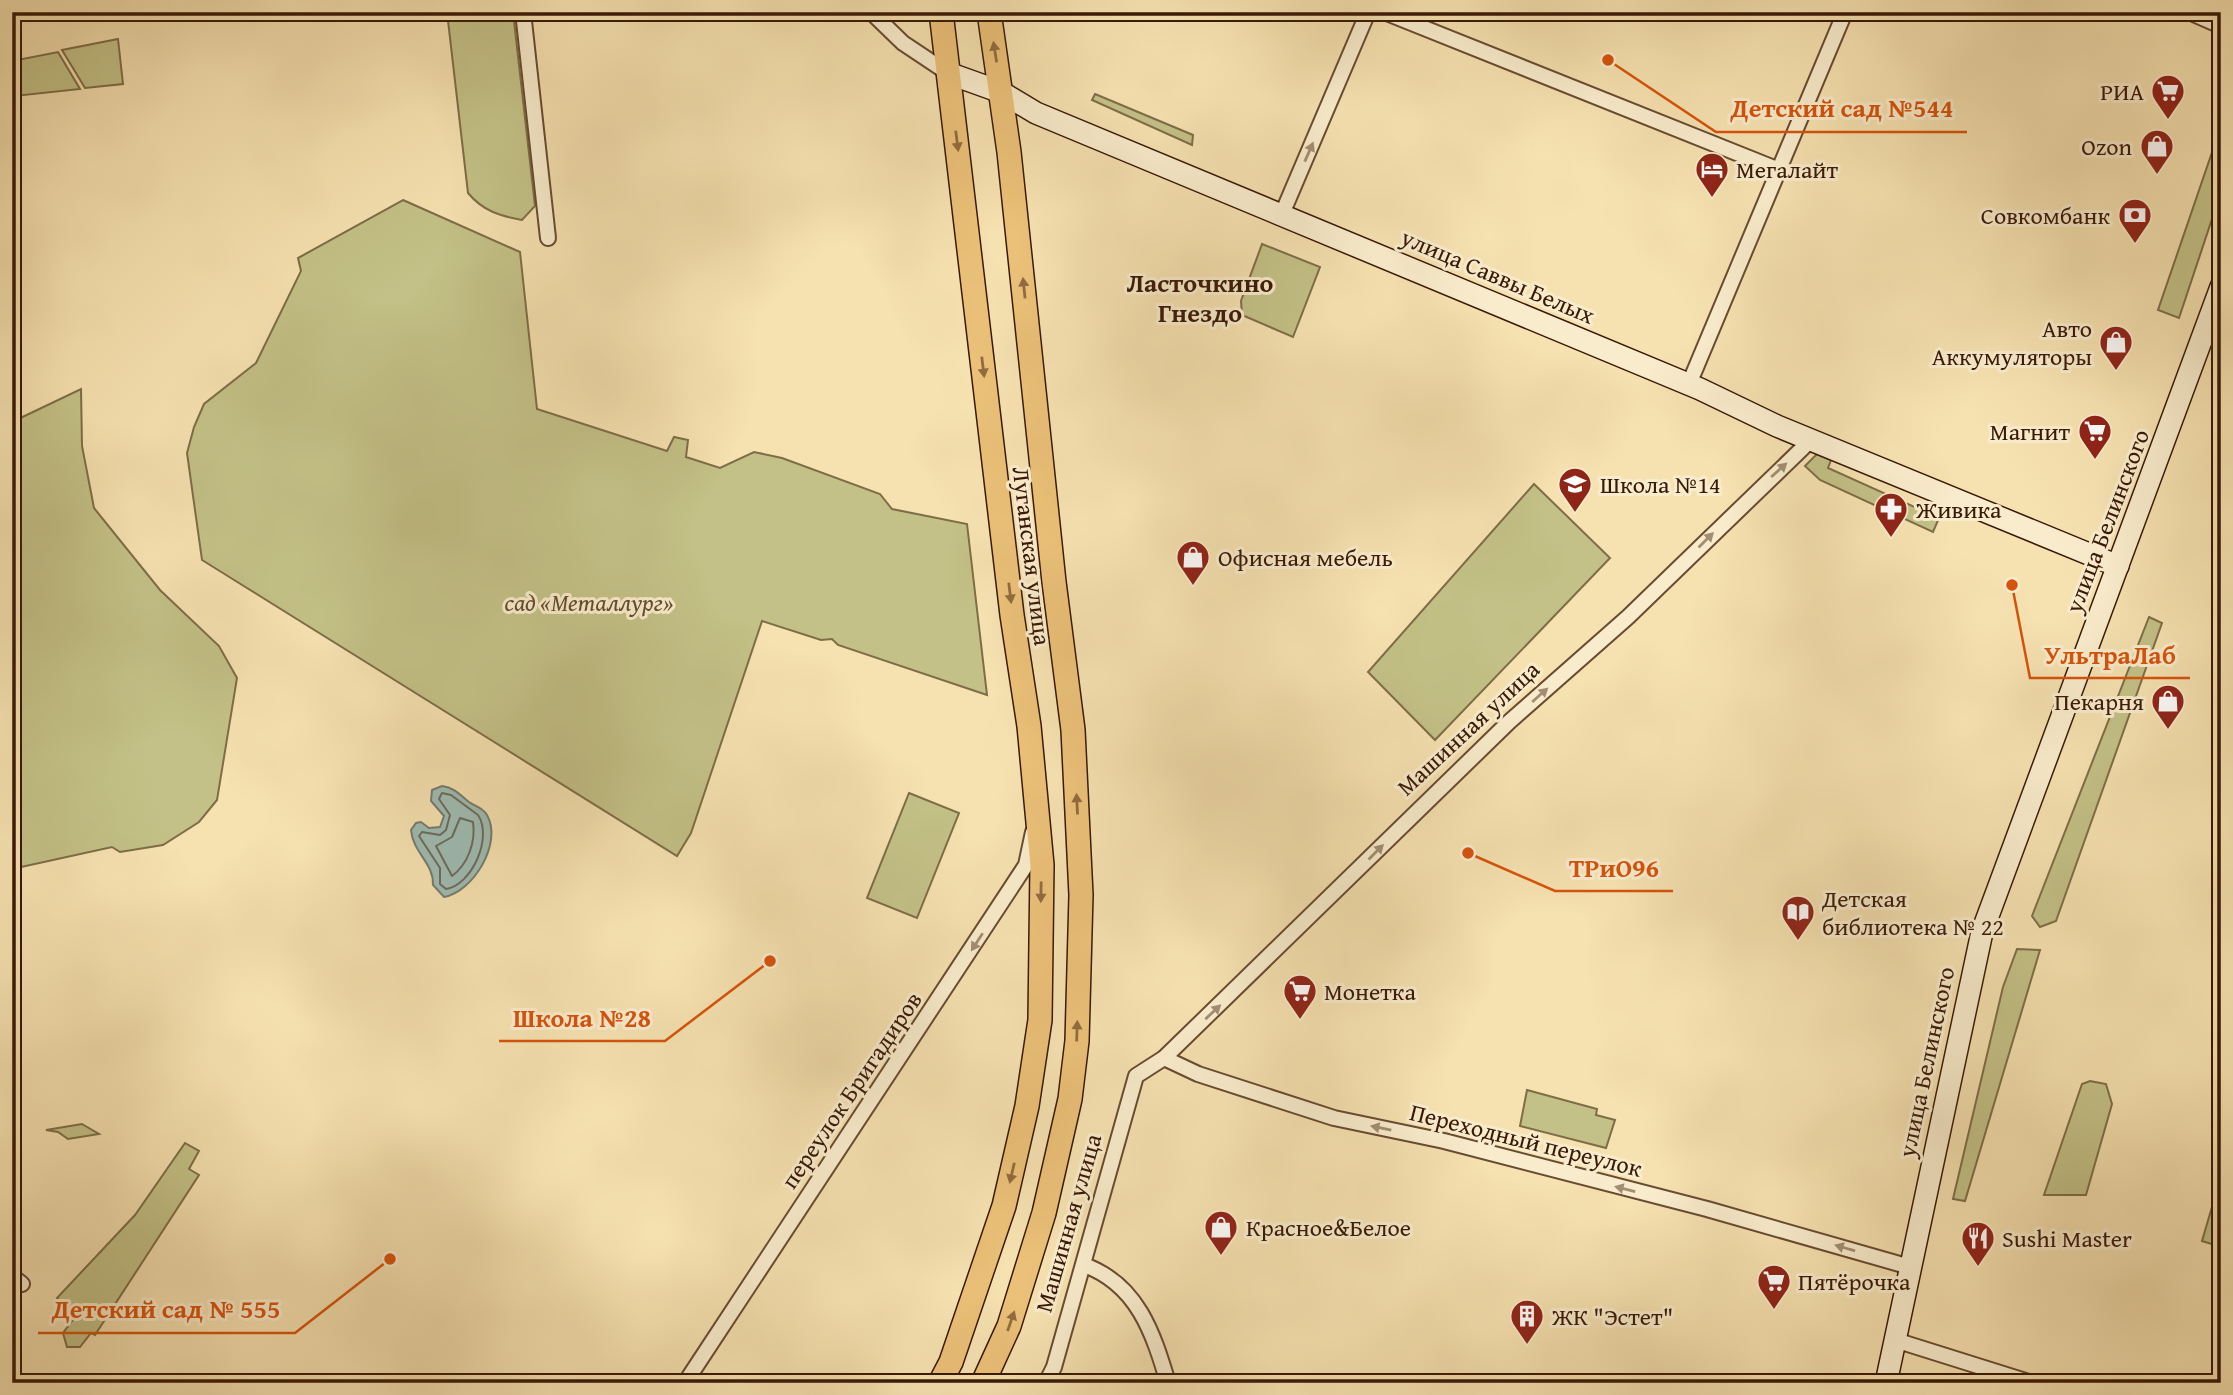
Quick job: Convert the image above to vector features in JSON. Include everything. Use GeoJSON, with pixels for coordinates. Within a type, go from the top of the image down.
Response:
{"type":"FeatureCollection","features":[{"type":"Feature","properties":{"kind":"main road","name":"Луганская улица"},"geometry":{"type":"LineString","coordinates":[[940,1383],[951,1362],[1004,1206],[1027,1106],[1040,1020],[1042,865],[1029,726],[1012,615],[941,12]]}},
{"type":"Feature","properties":{"kind":"main road","name":"Луганская улица"},"geometry":{"type":"LineString","coordinates":[[989,12],[1001,92],[1054,582],[1073,730],[1081,895],[1077,1041],[1070,1099]]}},
{"type":"Feature","properties":{"kind":"main road","name":"Машинная улица"},"geometry":{"type":"LineString","coordinates":[[983,1383],[1009,1326],[1033,1251],[1070,1099]]}},
{"type":"Feature","properties":{"kind":"street"},"geometry":{"type":"LineString","coordinates":[[523,12],[548,239]]}},
{"type":"Feature","properties":{"kind":"street","name":"улица Саввы Белых"},"geometry":{"type":"LineString","coordinates":[[871,12],[903,43],[948,73],[1001,92],[1035,113],[1689,384],[1812,439],[2118,566]]}},
{"type":"Feature","properties":{"kind":"street"},"geometry":{"type":"LineString","coordinates":[[1282,214],[1368,12]]}},
{"type":"Feature","properties":{"kind":"street"},"geometry":{"type":"LineString","coordinates":[[1384,12],[1779,170]]}},
{"type":"Feature","properties":{"kind":"street"},"geometry":{"type":"LineString","coordinates":[[1689,384],[1845,12]]}},
{"type":"Feature","properties":{"kind":"street"},"geometry":{"type":"LineString","coordinates":[[2189,12],[2221,26]]}},
{"type":"Feature","properties":{"kind":"street","name":"улица Белинского"},"geometry":{"type":"LineString","coordinates":[[1886,1383],[1982,932],[2221,287]]}},
{"type":"Feature","properties":{"kind":"street","name":"Машинная улица"},"geometry":{"type":"LineString","coordinates":[[1046,1383],[1054,1367],[1084,1265],[1136,1076],[1164,1058],[1509,722],[1628,617],[1812,439]]}},
{"type":"Feature","properties":{"kind":"street","name":"переулок Бригадиров"},"geometry":{"type":"LineString","coordinates":[[685,1383],[1026,865],[1037,816]]}},
{"type":"Feature","properties":{"kind":"street","name":"Переходный переулок"},"geometry":{"type":"LineString","coordinates":[[1164,1058],[1198,1074],[1334,1118],[1444,1141],[1910,1267]]}},
{"type":"Feature","properties":{"kind":"street"},"geometry":{"type":"LineString","coordinates":[[1084,1265],[1107,1273],[1129,1294],[1155,1339],[1168,1383]]}},
{"type":"Feature","properties":{"kind":"street"},"geometry":{"type":"LineString","coordinates":[[1895,1340],[2032,1383]]}},
{"type":"Feature","properties":{"kind":"green space"},"geometry":{"type":"Polygon","coordinates":[[[447,12],[513,12],[535,206],[522,220],[492,212],[468,193],[447,12]]]}},
{"type":"Feature","properties":{"kind":"green space"},"geometry":{"type":"Polygon","coordinates":[[[118,39],[123,84],[85,88],[62,50],[118,39]]]}},
{"type":"Feature","properties":{"kind":"green space"},"geometry":{"type":"Polygon","coordinates":[[[58,52],[80,89],[15,96],[12,61],[58,52]]]}},
{"type":"Feature","properties":{"kind":"green space"},"geometry":{"type":"Polygon","coordinates":[[[1095,94],[1193,135],[1192,145],[1092,100],[1095,94]]]}},
{"type":"Feature","properties":{"kind":"green space"},"geometry":{"type":"Polygon","coordinates":[[[2221,126],[2221,192],[2179,318],[2158,310],[2221,126]]]}},
{"type":"Feature","properties":{"kind":"green space","name":"сад «Металлург»"},"geometry":{"type":"Polygon","coordinates":[[[403,200],[520,252],[537,409],[667,451],[674,437],[688,440],[686,457],[720,468],[754,452],[782,458],[880,494],[892,509],[967,524],[987,695],[838,645],[832,639],[821,640],[762,621],[691,833],[677,856],[202,560],[187,453],[204,404],[256,363],[301,271],[298,258],[403,200]]]}},
{"type":"Feature","properties":{"kind":"green space"},"geometry":{"type":"Polygon","coordinates":[[[1262,244],[1320,267],[1293,337],[1242,315],[1241,301],[1262,244]]]}},
{"type":"Feature","properties":{"kind":"green space"},"geometry":{"type":"Polygon","coordinates":[[[81,389],[82,446],[94,508],[160,590],[219,646],[237,678],[217,800],[199,822],[163,845],[120,852],[112,847],[12,869],[12,422],[81,389]]]}},
{"type":"Feature","properties":{"kind":"green space"},"geometry":{"type":"Polygon","coordinates":[[[1817,454],[1831,460],[1828,468],[1939,518],[1933,532],[1820,480],[1805,466],[1817,454]]]}},
{"type":"Feature","properties":{"kind":"green space"},"geometry":{"type":"Polygon","coordinates":[[[1534,484],[1610,558],[1435,740],[1368,672],[1534,484]]]}},
{"type":"Feature","properties":{"kind":"green space"},"geometry":{"type":"Polygon","coordinates":[[[2149,617],[2162,623],[2056,921],[2040,927],[2032,916],[2149,617]]]}},
{"type":"Feature","properties":{"kind":"green space"},"geometry":{"type":"Polygon","coordinates":[[[909,793],[959,813],[917,918],[867,898],[909,793]]]}},
{"type":"Feature","properties":{"kind":"green space"},"geometry":{"type":"Polygon","coordinates":[[[2017,949],[2040,950],[1965,1201],[1953,1199],[2003,987],[2017,949]]]}},
{"type":"Feature","properties":{"kind":"green space"},"geometry":{"type":"Polygon","coordinates":[[[2090,1081],[2106,1084],[2112,1104],[2086,1195],[2044,1195],[2082,1084],[2090,1081]]]}},
{"type":"Feature","properties":{"kind":"green space"},"geometry":{"type":"Polygon","coordinates":[[[1527,1090],[1597,1109],[1596,1115],[1615,1120],[1606,1148],[1520,1126],[1527,1090]]]}},
{"type":"Feature","properties":{"kind":"green space"},"geometry":{"type":"Polygon","coordinates":[[[82,1124],[99,1134],[68,1139],[58,1132],[46,1130],[82,1124]]]}},
{"type":"Feature","properties":{"kind":"green space"},"geometry":{"type":"Polygon","coordinates":[[[185,1143],[199,1151],[189,1169],[199,1175],[95,1335],[91,1333],[80,1347],[67,1347],[63,1333],[75,1317],[57,1298],[135,1215],[185,1143]]]}},
{"type":"Feature","properties":{"kind":"green space"},"geometry":{"type":"Polygon","coordinates":[[[2221,1176],[2221,1247],[2202,1241],[2221,1176]]]}},
{"type":"Feature","properties":{"kind":"water"},"geometry":{"type":"Polygon","coordinates":[[[442,786],[454,790],[483,810],[491,826],[488,852],[475,876],[455,893],[444,897],[433,885],[430,870],[415,845],[411,830],[416,823],[421,822],[429,828],[440,827],[444,816],[431,801],[432,790],[442,786]]]}},
{"type":"Feature","properties":{"kind":"place","name":"Детский сад №544"},"geometry":{"type":"Point","coordinates":[1608,60]}},
{"type":"Feature","properties":{"kind":"place","name":"РИА"},"geometry":{"type":"Point","coordinates":[2168,121]}},
{"type":"Feature","properties":{"kind":"place","name":"Ozon"},"geometry":{"type":"Point","coordinates":[2157,176]}},
{"type":"Feature","properties":{"kind":"place","name":"Мегалайт"},"geometry":{"type":"Point","coordinates":[1712,199]}},
{"type":"Feature","properties":{"kind":"place","name":"Совкомбанк"},"geometry":{"type":"Point","coordinates":[2135,245]}},
{"type":"Feature","properties":{"kind":"place","name":"Авто Аккумуляторы"},"geometry":{"type":"Point","coordinates":[2116,372]}},
{"type":"Feature","properties":{"kind":"place","name":"Магнит"},"geometry":{"type":"Point","coordinates":[2095,461]}},
{"type":"Feature","properties":{"kind":"place","name":"Школа №14"},"geometry":{"type":"Point","coordinates":[1575,514]}},
{"type":"Feature","properties":{"kind":"place","name":"Живика"},"geometry":{"type":"Point","coordinates":[1891,539]}},
{"type":"Feature","properties":{"kind":"place","name":"УльтраЛаб"},"geometry":{"type":"Point","coordinates":[2012,585]}},
{"type":"Feature","properties":{"kind":"place","name":"Офисная мебель"},"geometry":{"type":"Point","coordinates":[1193,587]}},
{"type":"Feature","properties":{"kind":"place","name":"Пекарня"},"geometry":{"type":"Point","coordinates":[2168,731]}},
{"type":"Feature","properties":{"kind":"place","name":"ТРиО96"},"geometry":{"type":"Point","coordinates":[1468,853]}},
{"type":"Feature","properties":{"kind":"place","name":"Детская библиотека № 22"},"geometry":{"type":"Point","coordinates":[1798,942]}},
{"type":"Feature","properties":{"kind":"place","name":"Школа №28"},"geometry":{"type":"Point","coordinates":[770,961]}},
{"type":"Feature","properties":{"kind":"place","name":"Монетка"},"geometry":{"type":"Point","coordinates":[1300,1021]}},
{"type":"Feature","properties":{"kind":"place","name":"Красное&Белое"},"geometry":{"type":"Point","coordinates":[1221,1257]}},
{"type":"Feature","properties":{"kind":"place","name":"Детский сад № 555"},"geometry":{"type":"Point","coordinates":[390,1259]}},
{"type":"Feature","properties":{"kind":"place","name":"Sushi Master"},"geometry":{"type":"Point","coordinates":[1978,1268]}},
{"type":"Feature","properties":{"kind":"place","name":"Пятёрочка"},"geometry":{"type":"Point","coordinates":[1774,1311]}},
{"type":"Feature","properties":{"kind":"place","name":"ЖК \"Эстет\""},"geometry":{"type":"Point","coordinates":[1527,1346]}},
{"type":"Feature","properties":{"kind":"district","name":"Ласточкино Гнездо"},"geometry":{"type":"Point","coordinates":[1200,297]}}]}
